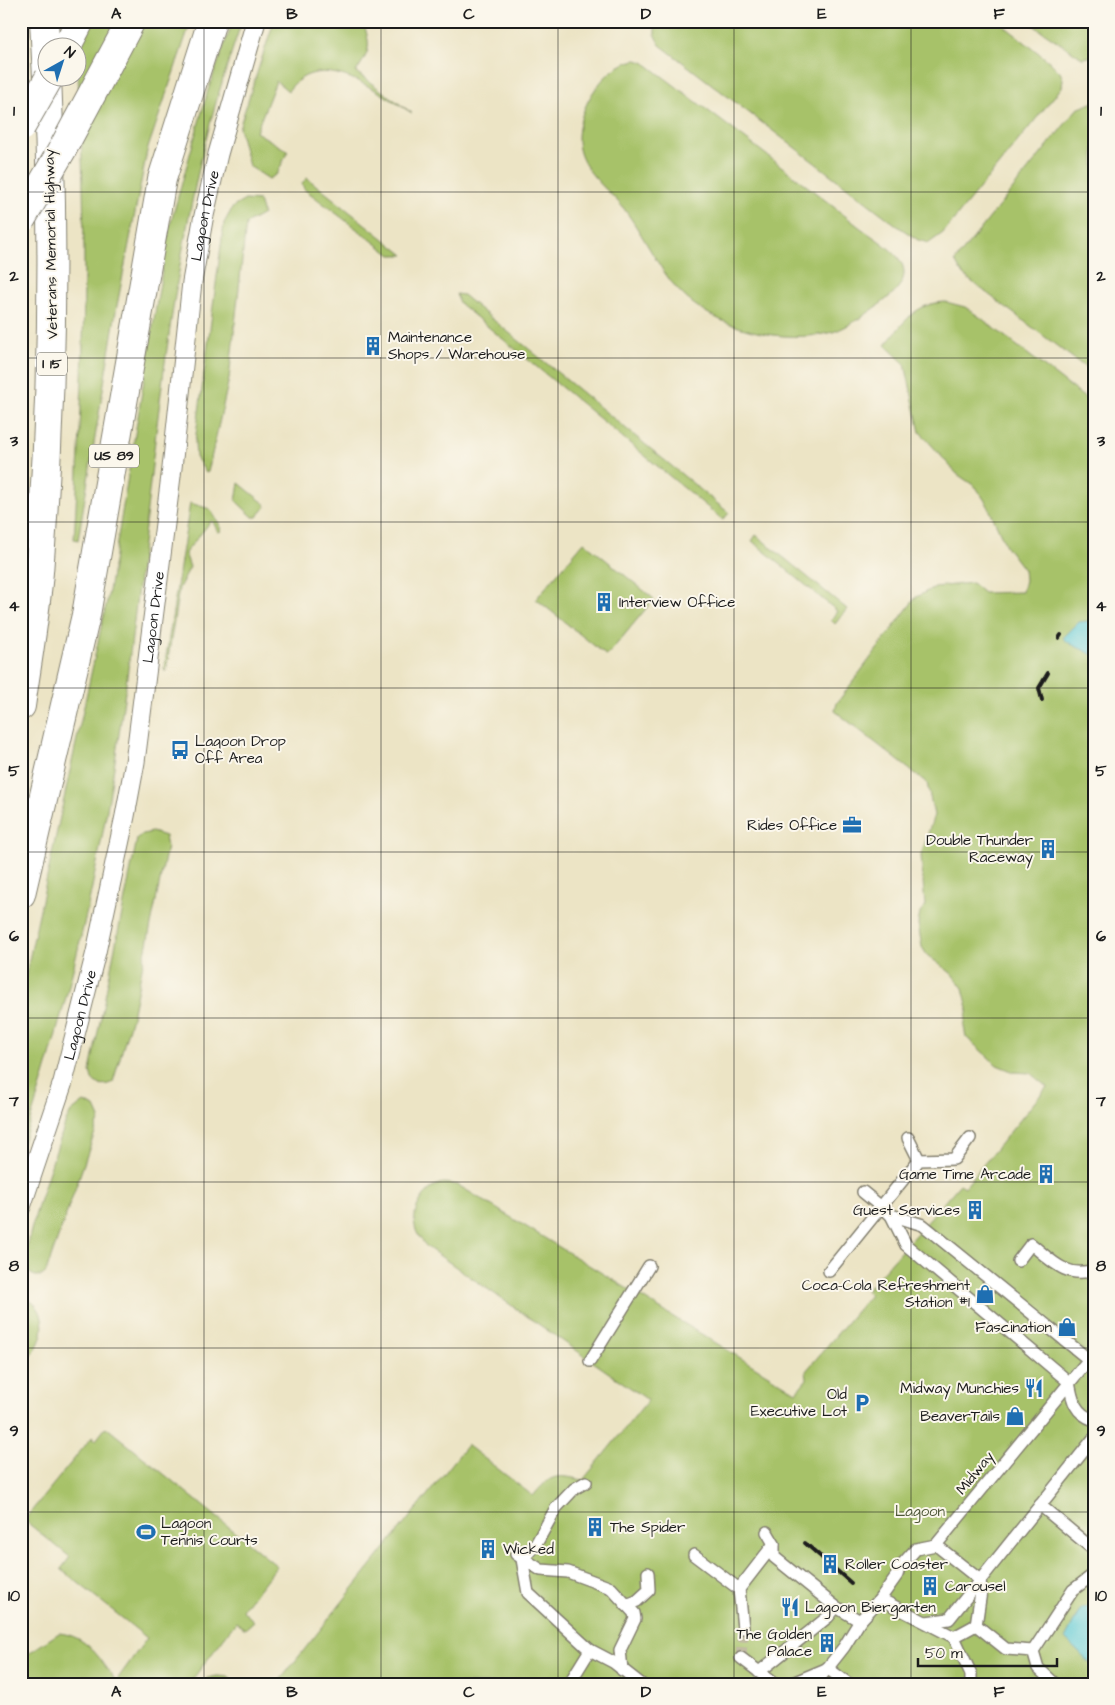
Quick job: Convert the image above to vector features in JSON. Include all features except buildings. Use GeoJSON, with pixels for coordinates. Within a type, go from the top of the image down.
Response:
{"type":"FeatureCollection","features":[{"type":"Feature","properties":{"kind":"highway","name":"Veterans Memorial Highway"},"geometry":{"type":"LineString","coordinates":[[21,706],[40,561],[52,352],[53,203],[44,21]]}},
{"type":"Feature","properties":{"kind":"highway"},"geometry":{"type":"LineString","coordinates":[[71,38],[80,21]]}},
{"type":"Feature","properties":{"kind":"highway"},"geometry":{"type":"LineString","coordinates":[[21,220],[62,150],[131,21]]}},
{"type":"Feature","properties":{"kind":"highway","name":"US 89"},"geometry":{"type":"LineString","coordinates":[[21,894],[86,615],[162,179],[212,21]]}},
{"type":"Feature","properties":{"kind":"highway"},"geometry":{"type":"LineString","coordinates":[[21,127],[43,88]]}},
{"type":"Feature","properties":{"kind":"street","name":"Lagoon Drive"},"geometry":{"type":"LineString","coordinates":[[21,1207],[63,1082],[96,952],[125,816],[135,762],[172,468],[192,282],[203,220],[218,154],[256,21]]}},
{"type":"Feature","properties":{"kind":"street"},"geometry":{"type":"LineString","coordinates":[[908,1138],[919,1160]]}},
{"type":"Feature","properties":{"kind":"street"},"geometry":{"type":"LineString","coordinates":[[829,1271],[919,1160],[954,1159],[970,1138]]}},
{"type":"Feature","properties":{"kind":"street"},"geometry":{"type":"LineString","coordinates":[[863,1192],[891,1215],[923,1225],[1092,1357]]}},
{"type":"Feature","properties":{"kind":"street"},"geometry":{"type":"LineString","coordinates":[[891,1215],[906,1245],[1069,1382],[1078,1411],[1094,1420]]}},
{"type":"Feature","properties":{"kind":"street"},"geometry":{"type":"LineString","coordinates":[[1018,1261],[1031,1244],[1066,1272],[1084,1274],[1094,1270]]}},
{"type":"Feature","properties":{"kind":"street"},"geometry":{"type":"LineString","coordinates":[[590,1361],[649,1266]]}},
{"type":"Feature","properties":{"kind":"street","name":"Midway"},"geometry":{"type":"LineString","coordinates":[[936,1545],[1069,1382],[1092,1357]]}},
{"type":"Feature","properties":{"kind":"street"},"geometry":{"type":"LineString","coordinates":[[926,1622],[949,1619],[1094,1438]]}},
{"type":"Feature","properties":{"kind":"street"},"geometry":{"type":"LineString","coordinates":[[519,1557],[534,1546],[556,1508],[574,1489],[586,1482]]}},
{"type":"Feature","properties":{"kind":"street"},"geometry":{"type":"LineString","coordinates":[[1040,1505],[1094,1550]]}},
{"type":"Feature","properties":{"kind":"street"},"geometry":{"type":"LineString","coordinates":[[767,1532],[774,1544],[774,1557],[836,1607],[860,1621]]}},
{"type":"Feature","properties":{"kind":"street"},"geometry":{"type":"LineString","coordinates":[[743,1628],[739,1588],[774,1544]]}},
{"type":"Feature","properties":{"kind":"street"},"geometry":{"type":"LineString","coordinates":[[815,1684],[844,1647],[860,1621],[880,1599],[897,1575],[899,1568],[916,1549],[936,1545],[980,1580],[981,1592],[976,1625]]}},
{"type":"Feature","properties":{"kind":"street"},"geometry":{"type":"LineString","coordinates":[[694,1555],[739,1588]]}},
{"type":"Feature","properties":{"kind":"street"},"geometry":{"type":"LineString","coordinates":[[519,1557],[541,1570],[568,1572],[611,1588],[634,1614],[635,1619],[620,1650],[622,1670]]}},
{"type":"Feature","properties":{"kind":"street"},"geometry":{"type":"LineString","coordinates":[[519,1557],[528,1593],[590,1650],[613,1662],[641,1684]]}},
{"type":"Feature","properties":{"kind":"street"},"geometry":{"type":"LineString","coordinates":[[626,1605],[637,1601],[649,1590],[648,1573]]}},
{"type":"Feature","properties":{"kind":"street"},"geometry":{"type":"LineString","coordinates":[[1055,1684],[1038,1668],[1034,1651],[1073,1590],[1094,1574]]}},
{"type":"Feature","properties":{"kind":"street"},"geometry":{"type":"LineString","coordinates":[[880,1599],[954,1638],[971,1674],[971,1684]]}},
{"type":"Feature","properties":{"kind":"street"},"geometry":{"type":"LineString","coordinates":[[759,1672],[828,1618],[836,1607]]}},
{"type":"Feature","properties":{"kind":"street"},"geometry":{"type":"LineString","coordinates":[[976,1625],[1006,1649],[1034,1651]]}},
{"type":"Feature","properties":{"kind":"street"},"geometry":{"type":"LineString","coordinates":[[954,1638],[976,1625]]}},
{"type":"Feature","properties":{"kind":"street"},"geometry":{"type":"LineString","coordinates":[[569,1684],[590,1650]]}},
{"type":"Feature","properties":{"kind":"street"},"geometry":{"type":"LineString","coordinates":[[740,1658],[775,1684]]}},
{"type":"Feature","properties":{"kind":"street"},"geometry":{"type":"LineString","coordinates":[[790,1684],[827,1668]]}},
{"type":"Feature","properties":{"kind":"street"},"geometry":{"type":"LineString","coordinates":[[827,1668],[849,1684]]}},
{"type":"Feature","properties":{"kind":"green space"},"geometry":{"type":"Polygon","coordinates":[[[74,21],[191,21],[147,151],[116,311],[78,540],[74,539],[80,433],[84,275],[79,88],[88,88],[88,38],[75,38],[74,21]]]}},
{"type":"Feature","properties":{"kind":"green space"},"geometry":{"type":"Polygon","coordinates":[[[233,21],[242,21],[216,101],[200,162],[170,326],[135,616],[115,761],[98,859],[64,1005],[21,1149],[21,997],[109,591],[169,229],[208,90],[233,21]]]}},
{"type":"Feature","properties":{"kind":"green space"},"geometry":{"type":"Polygon","coordinates":[[[274,21],[363,21],[368,48],[365,58],[356,72],[412,113],[366,85],[332,73],[316,73],[301,78],[288,91],[276,81],[256,132],[288,151],[277,174],[269,179],[249,166],[239,128],[274,21]]]}},
{"type":"Feature","properties":{"kind":"green space"},"geometry":{"type":"Polygon","coordinates":[[[655,21],[998,21],[1060,72],[1063,79],[1062,87],[943,233],[929,243],[918,240],[899,227],[660,45],[655,36],[655,21]]]}},
{"type":"Feature","properties":{"kind":"green space"},"geometry":{"type":"Polygon","coordinates":[[[1027,21],[1094,21],[1094,56],[1082,58],[1027,21]]]}},
{"type":"Feature","properties":{"kind":"green space"},"geometry":{"type":"Polygon","coordinates":[[[637,60],[645,63],[889,249],[898,257],[903,266],[904,275],[900,286],[870,312],[854,322],[839,330],[814,336],[772,335],[751,331],[711,315],[694,304],[671,282],[627,213],[593,176],[582,159],[579,149],[580,122],[592,94],[601,81],[612,71],[624,64],[637,60]]]}},
{"type":"Feature","properties":{"kind":"green space"},"geometry":{"type":"Polygon","coordinates":[[[1094,102],[1094,374],[963,275],[955,261],[1077,109],[1094,102]]]}},
{"type":"Feature","properties":{"kind":"green space"},"geometry":{"type":"Polygon","coordinates":[[[307,178],[404,255],[391,255],[304,189],[302,183],[307,178]]]}},
{"type":"Feature","properties":{"kind":"green space"},"geometry":{"type":"Polygon","coordinates":[[[245,200],[259,201],[263,214],[246,224],[229,379],[208,472],[206,473],[196,457],[195,442],[224,223],[233,207],[245,200]]]}},
{"type":"Feature","properties":{"kind":"green space"},"geometry":{"type":"Polygon","coordinates":[[[456,294],[463,295],[729,513],[723,520],[459,303],[456,294]]]}},
{"type":"Feature","properties":{"kind":"green space","name":"Lagoon"},"geometry":{"type":"Polygon","coordinates":[[[946,302],[965,307],[981,318],[1094,405],[1094,1684],[277,1684],[467,1445],[533,1496],[544,1483],[554,1478],[566,1477],[583,1480],[648,1400],[427,1247],[417,1232],[414,1220],[420,1202],[433,1187],[444,1183],[458,1185],[796,1392],[807,1379],[806,1371],[870,1295],[866,1291],[960,1184],[965,1187],[1047,1087],[1030,1073],[1014,1072],[997,1065],[966,1037],[964,1027],[968,1008],[963,988],[951,973],[927,955],[922,947],[918,924],[920,913],[925,907],[921,855],[934,815],[927,783],[835,711],[837,703],[916,597],[935,587],[972,583],[984,593],[1022,592],[1025,580],[1024,570],[1006,546],[987,504],[976,487],[957,474],[920,432],[905,364],[885,345],[911,315],[918,310],[935,303],[946,302]]]}},
{"type":"Feature","properties":{"kind":"green space"},"geometry":{"type":"Polygon","coordinates":[[[239,483],[265,504],[265,508],[257,517],[253,517],[236,501],[239,483]]]}},
{"type":"Feature","properties":{"kind":"green space"},"geometry":{"type":"Polygon","coordinates":[[[190,503],[210,509],[220,525],[221,531],[218,532],[212,520],[185,553],[190,567],[179,588],[166,672],[164,669],[190,503]]]}},
{"type":"Feature","properties":{"kind":"green space"},"geometry":{"type":"Polygon","coordinates":[[[756,535],[847,609],[835,624],[831,620],[837,611],[752,541],[756,535]]]}},
{"type":"Feature","properties":{"kind":"green space"},"geometry":{"type":"Polygon","coordinates":[[[584,542],[654,599],[607,656],[536,599],[584,542]]]}},
{"type":"Feature","properties":{"kind":"green space"},"geometry":{"type":"Polygon","coordinates":[[[152,832],[165,836],[167,847],[132,1017],[113,1082],[105,1085],[99,1084],[92,1079],[90,1071],[137,839],[143,834],[152,832]]]}},
{"type":"Feature","properties":{"kind":"green space"},"geometry":{"type":"Polygon","coordinates":[[[84,1102],[95,1107],[100,1118],[46,1272],[41,1276],[34,1275],[26,1266],[26,1255],[34,1218],[66,1121],[71,1112],[84,1102]]]}},
{"type":"Feature","properties":{"kind":"green space"},"geometry":{"type":"Polygon","coordinates":[[[21,1298],[27,1299],[36,1306],[43,1322],[39,1342],[25,1366],[21,1363],[21,1298]]]}},
{"type":"Feature","properties":{"kind":"green space","name":"Lagoon Tennis Courts"},"geometry":{"type":"Polygon","coordinates":[[[106,1427],[277,1566],[242,1610],[254,1621],[245,1629],[236,1622],[189,1684],[21,1684],[21,1658],[59,1633],[69,1635],[86,1644],[99,1657],[116,1681],[147,1638],[61,1569],[70,1557],[24,1520],[93,1436],[92,1439],[96,1440],[106,1427]]]}},
{"type":"Feature","properties":{"kind":"green space"},"geometry":{"type":"Polygon","coordinates":[[[217,1676],[228,1677],[237,1684],[203,1684],[207,1678],[217,1676]]]}},
{"type":"Feature","properties":{"kind":"water"},"geometry":{"type":"Polygon","coordinates":[[[1087,621],[1094,623],[1092,655],[1063,638],[1079,622],[1087,621]]]}},
{"type":"Feature","properties":{"kind":"water"},"geometry":{"type":"Polygon","coordinates":[[[1091,1605],[1094,1607],[1094,1667],[1065,1639],[1081,1608],[1091,1605]]]}},
{"type":"Feature","properties":{"kind":"tunnel"},"geometry":{"type":"LineString","coordinates":[[741,1658],[743,1628]]}},
{"type":"Feature","properties":{"kind":"railway"},"geometry":{"type":"LineString","coordinates":[[1042,700],[1039,688],[1048,673]]}},
{"type":"Feature","properties":{"kind":"railway"},"geometry":{"type":"LineString","coordinates":[[805,1543],[851,1583]]}},
{"type":"Feature","properties":{"kind":"place","name":"Maintenance Shops / Warehouse"},"geometry":{"type":"Point","coordinates":[373,346]}},
{"type":"Feature","properties":{"kind":"place","name":"Interview Office"},"geometry":{"type":"Point","coordinates":[604,602]}},
{"type":"Feature","properties":{"kind":"place","name":"Lagoon Drop Off Area"},"geometry":{"type":"Point","coordinates":[180,750]}},
{"type":"Feature","properties":{"kind":"place","name":"Rides Office"},"geometry":{"type":"Point","coordinates":[852,825]}},
{"type":"Feature","properties":{"kind":"place","name":"Double Thunder Raceway"},"geometry":{"type":"Point","coordinates":[1048,849]}},
{"type":"Feature","properties":{"kind":"place","name":"Game Time Arcade"},"geometry":{"type":"Point","coordinates":[1046,1174]}},
{"type":"Feature","properties":{"kind":"place","name":"Guest Services"},"geometry":{"type":"Point","coordinates":[975,1210]}},
{"type":"Feature","properties":{"kind":"place","name":"Coca-Cola Refreshment Station #1"},"geometry":{"type":"Point","coordinates":[985,1294]}},
{"type":"Feature","properties":{"kind":"place","name":"Fascination"},"geometry":{"type":"Point","coordinates":[1067,1327]}},
{"type":"Feature","properties":{"kind":"place","name":"Midway Munchies"},"geometry":{"type":"Point","coordinates":[1034,1388]}},
{"type":"Feature","properties":{"kind":"place","name":"Old Executive Lot"},"geometry":{"type":"Point","coordinates":[862,1403]}},
{"type":"Feature","properties":{"kind":"place","name":"BeaverTails"},"geometry":{"type":"Point","coordinates":[1015,1416]}},
{"type":"Feature","properties":{"kind":"place","name":"The Spider"},"geometry":{"type":"Point","coordinates":[595,1527]}},
{"type":"Feature","properties":{"kind":"place","name":"Lagoon Tennis Courts"},"geometry":{"type":"Point","coordinates":[146,1532]}},
{"type":"Feature","properties":{"kind":"place","name":"Wicked"},"geometry":{"type":"Point","coordinates":[488,1549]}},
{"type":"Feature","properties":{"kind":"place","name":"Roller Coaster"},"geometry":{"type":"Point","coordinates":[830,1564]}},
{"type":"Feature","properties":{"kind":"place","name":"Carousel"},"geometry":{"type":"Point","coordinates":[930,1586]}},
{"type":"Feature","properties":{"kind":"place","name":"Lagoon Biergarten"},"geometry":{"type":"Point","coordinates":[790,1607]}},
{"type":"Feature","properties":{"kind":"place","name":"The Golden Palace"},"geometry":{"type":"Point","coordinates":[827,1643]}}]}
